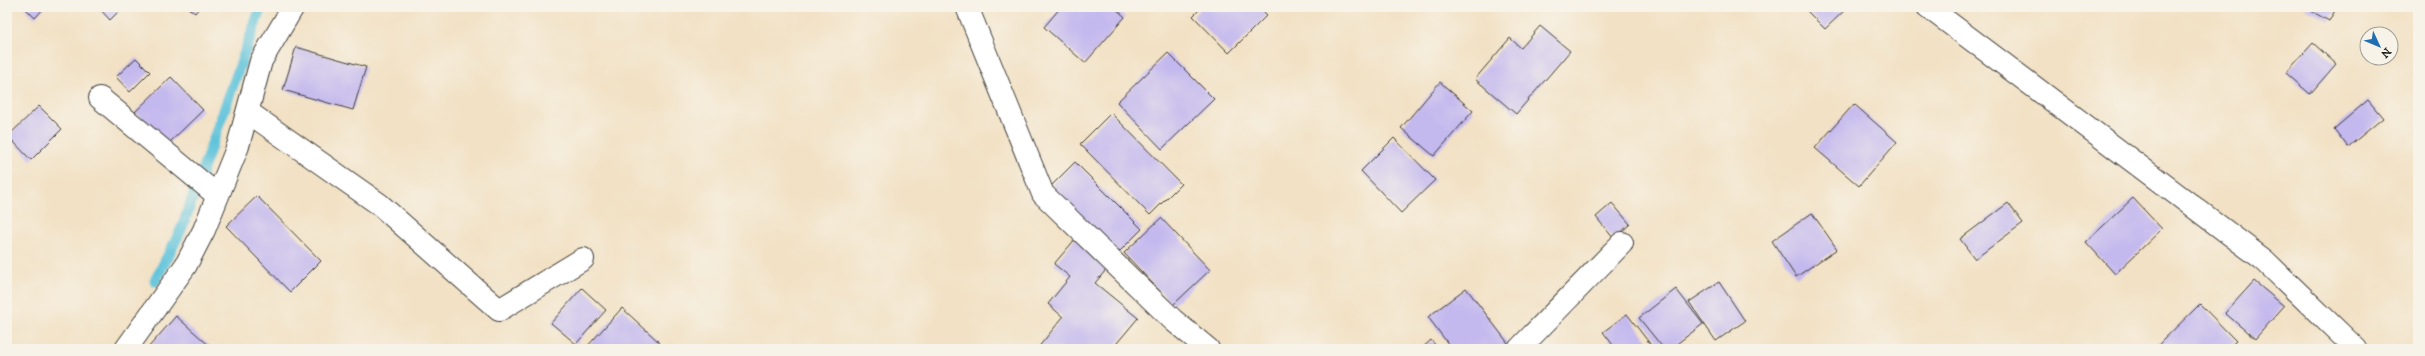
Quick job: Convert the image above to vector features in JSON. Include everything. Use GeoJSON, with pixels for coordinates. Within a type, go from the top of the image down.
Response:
{"type":"FeatureCollection","features":[{"type":"Feature","properties":{"kind":"street"},"geometry":{"type":"LineString","coordinates":[[126,349],[186,265],[218,196],[238,146],[261,61],[293,7]]}},
{"type":"Feature","properties":{"kind":"street"},"geometry":{"type":"LineString","coordinates":[[967,7],[1043,194],[1173,320],[1208,349]]}},
{"type":"Feature","properties":{"kind":"street"},"geometry":{"type":"LineString","coordinates":[[1928,7],[2264,260],[2356,349]]}},
{"type":"Feature","properties":{"kind":"street"},"geometry":{"type":"LineString","coordinates":[[100,98],[218,196]]}},
{"type":"Feature","properties":{"kind":"street"},"geometry":{"type":"LineString","coordinates":[[248,112],[379,204],[499,310],[582,260]]}},
{"type":"Feature","properties":{"kind":"street"},"geometry":{"type":"LineString","coordinates":[[1519,349],[1622,243]]}},
{"type":"Feature","properties":{"kind":"building"},"geometry":{"type":"Polygon","coordinates":[[[24,7],[45,7],[35,18],[24,7]]]}},
{"type":"Feature","properties":{"kind":"building"},"geometry":{"type":"Polygon","coordinates":[[[98,7],[123,7],[110,20],[98,7]]]}},
{"type":"Feature","properties":{"kind":"building"},"geometry":{"type":"Polygon","coordinates":[[[187,7],[200,7],[195,13],[187,7]]]}},
{"type":"Feature","properties":{"kind":"building"},"geometry":{"type":"Polygon","coordinates":[[[1061,7],[1114,7],[1125,17],[1085,63],[1044,27],[1061,7]]]}},
{"type":"Feature","properties":{"kind":"building"},"geometry":{"type":"Polygon","coordinates":[[[1202,7],[1259,7],[1267,15],[1229,53],[1193,16],[1202,7]]]}},
{"type":"Feature","properties":{"kind":"building"},"geometry":{"type":"Polygon","coordinates":[[[1803,7],[1848,7],[1825,29],[1803,7]]]}},
{"type":"Feature","properties":{"kind":"building"},"geometry":{"type":"Polygon","coordinates":[[[2304,7],[2337,7],[2329,21],[2304,7]]]}},
{"type":"Feature","properties":{"kind":"building"},"geometry":{"type":"Polygon","coordinates":[[[1540,26],[1570,51],[1516,114],[1475,79],[1510,38],[1521,48],[1540,26]]]}},
{"type":"Feature","properties":{"kind":"building"},"geometry":{"type":"Polygon","coordinates":[[[2313,43],[2336,64],[2310,94],[2286,73],[2313,43]]]}},
{"type":"Feature","properties":{"kind":"building"},"geometry":{"type":"Polygon","coordinates":[[[296,47],[366,67],[353,110],[283,90],[296,47]]]}},
{"type":"Feature","properties":{"kind":"building"},"geometry":{"type":"Polygon","coordinates":[[[1168,53],[1214,99],[1162,149],[1117,102],[1168,53]]]}},
{"type":"Feature","properties":{"kind":"building"},"geometry":{"type":"Polygon","coordinates":[[[136,58],[150,72],[130,92],[116,77],[136,58]]]}},
{"type":"Feature","properties":{"kind":"building"},"geometry":{"type":"Polygon","coordinates":[[[171,77],[203,110],[167,145],[135,112],[171,77]]]}},
{"type":"Feature","properties":{"kind":"building"},"geometry":{"type":"Polygon","coordinates":[[[1440,82],[1473,111],[1434,156],[1401,128],[1440,82]]]}},
{"type":"Feature","properties":{"kind":"building"},"geometry":{"type":"Polygon","coordinates":[[[2368,100],[2383,118],[2348,147],[2334,129],[2368,100]]]}},
{"type":"Feature","properties":{"kind":"building"},"geometry":{"type":"Polygon","coordinates":[[[1854,104],[1897,142],[1859,186],[1815,148],[1854,104]]]}},
{"type":"Feature","properties":{"kind":"building"},"geometry":{"type":"Polygon","coordinates":[[[39,106],[62,129],[31,160],[8,136],[39,106]]]}},
{"type":"Feature","properties":{"kind":"building"},"geometry":{"type":"Polygon","coordinates":[[[1111,113],[1181,184],[1150,215],[1080,144],[1111,113]]]}},
{"type":"Feature","properties":{"kind":"building"},"geometry":{"type":"Polygon","coordinates":[[[1394,138],[1435,180],[1401,213],[1361,171],[1394,138]]]}},
{"type":"Feature","properties":{"kind":"building"},"geometry":{"type":"Polygon","coordinates":[[[1075,162],[1142,229],[1118,253],[1051,186],[1075,162]]]}},
{"type":"Feature","properties":{"kind":"building"},"geometry":{"type":"Polygon","coordinates":[[[257,196],[321,261],[290,292],[226,226],[257,196]]]}},
{"type":"Feature","properties":{"kind":"building"},"geometry":{"type":"Polygon","coordinates":[[[2133,198],[2162,229],[2115,274],[2086,242],[2133,198]]]}},
{"type":"Feature","properties":{"kind":"building"},"geometry":{"type":"Polygon","coordinates":[[[1612,203],[1630,224],[1614,239],[1596,217],[1612,203]]]}},
{"type":"Feature","properties":{"kind":"building"},"geometry":{"type":"Polygon","coordinates":[[[2008,203],[2023,223],[1975,259],[1960,239],[2008,203]]]}},
{"type":"Feature","properties":{"kind":"building"},"geometry":{"type":"Polygon","coordinates":[[[1812,213],[1837,249],[1796,277],[1772,241],[1812,213]]]}},
{"type":"Feature","properties":{"kind":"building"},"geometry":{"type":"Polygon","coordinates":[[[1161,218],[1210,270],[1173,305],[1124,253],[1161,218]]]}},
{"type":"Feature","properties":{"kind":"building"},"geometry":{"type":"Polygon","coordinates":[[[1077,237],[1111,264],[1095,283],[1138,318],[1112,349],[1037,349],[1063,317],[1048,304],[1070,277],[1054,264],[1077,237]]]}},
{"type":"Feature","properties":{"kind":"building"},"geometry":{"type":"Polygon","coordinates":[[[2254,281],[2284,306],[2255,339],[2225,313],[2254,281]]]}},
{"type":"Feature","properties":{"kind":"building"},"geometry":{"type":"Polygon","coordinates":[[[1719,282],[1745,321],[1716,341],[1689,302],[1719,282]]]}},
{"type":"Feature","properties":{"kind":"building"},"geometry":{"type":"Polygon","coordinates":[[[582,288],[606,310],[576,344],[551,323],[582,288]]]}},
{"type":"Feature","properties":{"kind":"building"},"geometry":{"type":"Polygon","coordinates":[[[1466,288],[1508,343],[1500,349],[1452,349],[1428,317],[1466,288]]]}},
{"type":"Feature","properties":{"kind":"building"},"geometry":{"type":"Polygon","coordinates":[[[1676,289],[1703,324],[1670,349],[1664,349],[1639,318],[1676,289]]]}},
{"type":"Feature","properties":{"kind":"building"},"geometry":{"type":"Polygon","coordinates":[[[2200,304],[2236,341],[2227,349],[2154,349],[2200,304]]]}},
{"type":"Feature","properties":{"kind":"building"},"geometry":{"type":"Polygon","coordinates":[[[622,308],[660,343],[654,349],[585,349],[622,308]]]}},
{"type":"Feature","properties":{"kind":"building"},"geometry":{"type":"Polygon","coordinates":[[[1627,314],[1654,349],[1616,349],[1603,332],[1627,314]]]}},
{"type":"Feature","properties":{"kind":"building"},"geometry":{"type":"Polygon","coordinates":[[[176,316],[213,349],[147,349],[176,316]]]}},
{"type":"Feature","properties":{"kind":"building"},"geometry":{"type":"Polygon","coordinates":[[[1431,340],[1439,349],[1421,349],[1431,340]]]}},
{"type":"Feature","properties":{"kind":"waterway"},"geometry":{"type":"LineString","coordinates":[[155,281],[181,230],[261,7]]}}]}
